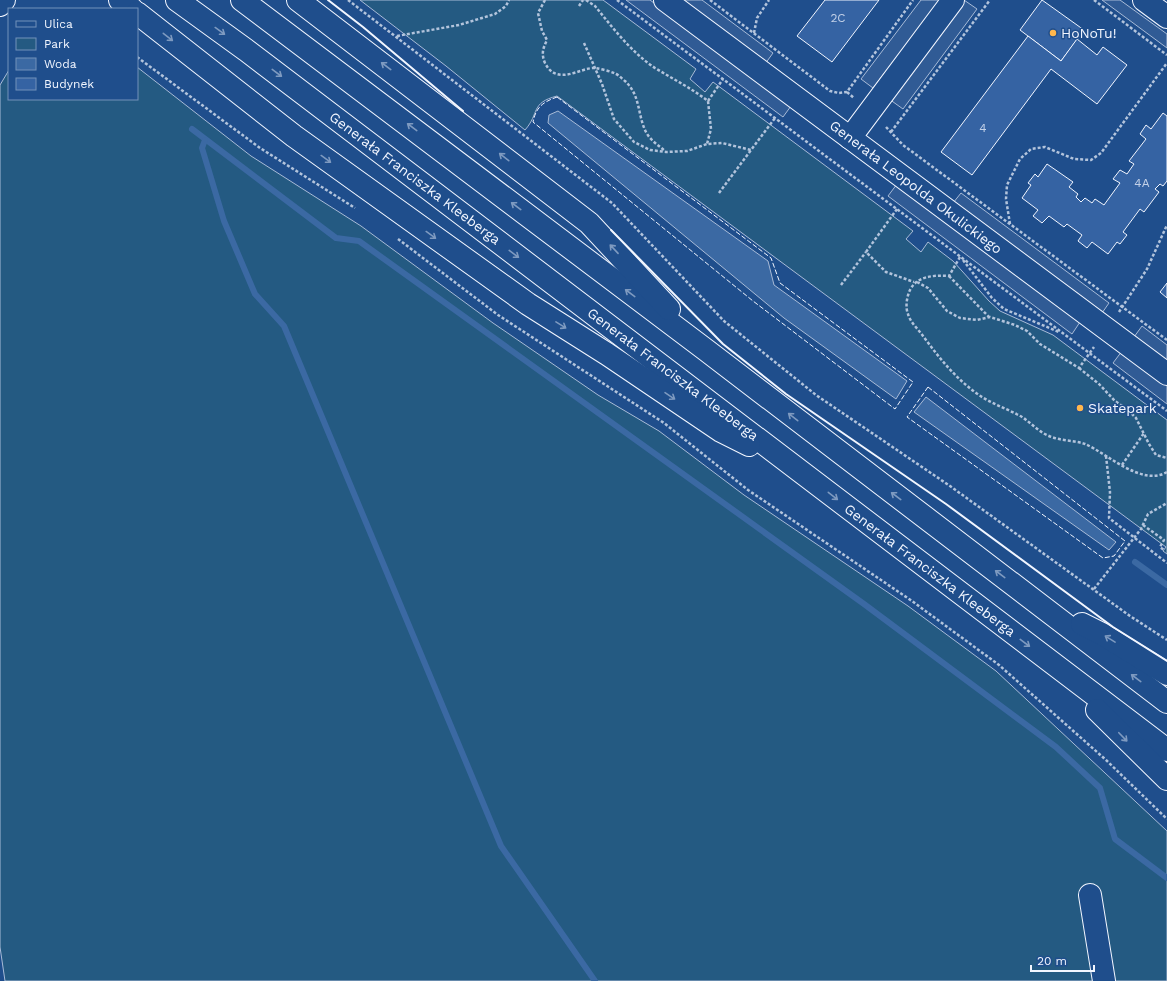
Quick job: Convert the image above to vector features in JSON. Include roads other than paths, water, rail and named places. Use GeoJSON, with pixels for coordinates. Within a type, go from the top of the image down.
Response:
{"type":"FeatureCollection","features":[{"type":"Feature","properties":{"kind":"main road"},"geometry":{"type":"LineString","coordinates":[[0,4],[4,0]]}},
{"type":"Feature","properties":{"kind":"main road"},"geometry":{"type":"LineString","coordinates":[[120,0],[131,8]]}},
{"type":"Feature","properties":{"kind":"main road","name":"Generała Franciszka Kleeberga"},"geometry":{"type":"LineString","coordinates":[[177,0],[246,50],[1167,750]]}},
{"type":"Feature","properties":{"kind":"main road"},"geometry":{"type":"LineString","coordinates":[[242,0],[706,350],[1167,702]]}},
{"type":"Feature","properties":{"kind":"main road"},"geometry":{"type":"LineString","coordinates":[[298,0],[589,223],[706,350]]}},
{"type":"Feature","properties":{"kind":"main road","name":"Generała Leopolda Okulickiego"},"geometry":{"type":"LineString","coordinates":[[664,0],[1167,374]]}},
{"type":"Feature","properties":{"kind":"main road"},"geometry":{"type":"LineString","coordinates":[[850,138],[953,0]]}},
{"type":"Feature","properties":{"kind":"main road"},"geometry":{"type":"LineString","coordinates":[[1147,1],[1167,17]]}},
{"type":"Feature","properties":{"kind":"main road"},"geometry":{"type":"LineString","coordinates":[[138,14],[294,136],[528,304],[607,354],[721,431],[802,472]]}},
{"type":"Feature","properties":{"kind":"main road"},"geometry":{"type":"LineString","coordinates":[[1031,598],[1102,634],[1167,674]]}},
{"type":"Feature","properties":{"kind":"main road"},"geometry":{"type":"LineString","coordinates":[[1047,659],[1128,743],[1167,779]]}},
{"type":"Feature","properties":{"kind":"main road"},"geometry":{"type":"LineString","coordinates":[[1090,895],[1104,981]]}},
{"type":"Feature","properties":{"kind":"water"},"geometry":{"type":"Polygon","coordinates":[[[558,111],[768,261],[774,285],[907,381],[896,399],[784,318],[548,123],[549,115],[558,111]]]}},
{"type":"Feature","properties":{"kind":"water"},"geometry":{"type":"Polygon","coordinates":[[[926,397],[1116,542],[1109,550],[914,412],[926,397]]]}},
{"type":"Feature","properties":{"kind":"waterway"},"geometry":{"type":"LineString","coordinates":[[192,129],[336,238],[359,241],[864,604],[1056,747],[1100,788],[1115,839],[1167,878]]}},
{"type":"Feature","properties":{"kind":"waterway"},"geometry":{"type":"LineString","coordinates":[[205,140],[202,148],[224,221],[255,294],[284,326],[501,846],[595,981]]}},
{"type":"Feature","properties":{"kind":"waterway"},"geometry":{"type":"LineString","coordinates":[[1135,562],[1167,585]]}},
{"type":"Feature","properties":{"kind":"place","name":"HoNoTu!"},"geometry":{"type":"Point","coordinates":[1053,33]}},
{"type":"Feature","properties":{"kind":"place","name":"Skatepark"},"geometry":{"type":"Point","coordinates":[1080,408]}}]}
